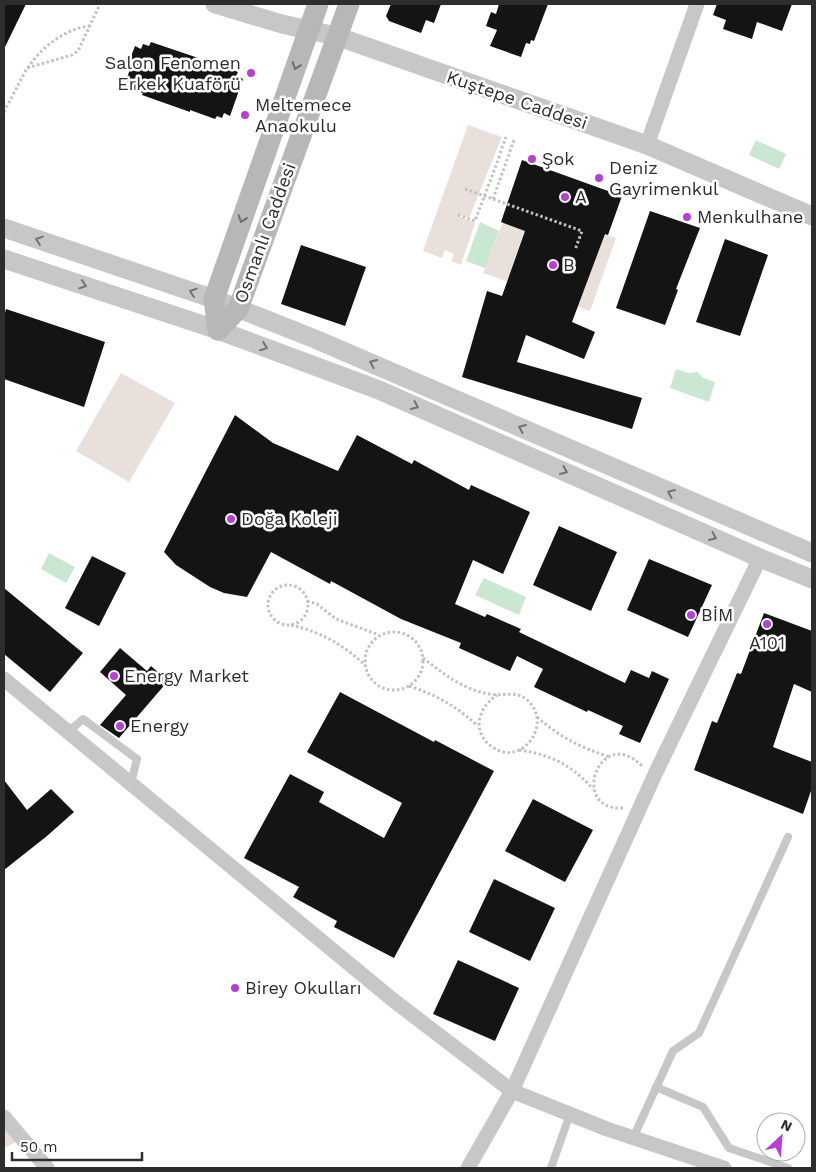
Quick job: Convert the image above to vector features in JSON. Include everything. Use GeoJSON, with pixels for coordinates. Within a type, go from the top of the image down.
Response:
{"type":"FeatureCollection","features":[{"type":"Feature","properties":{"kind":"main road","name":"Osmanlı Caddesi"},"geometry":{"type":"LineString","coordinates":[[218,330],[214,299],[318,4]]}},
{"type":"Feature","properties":{"kind":"main road","name":"Osmanlı Caddesi"},"geometry":{"type":"LineString","coordinates":[[218,330],[238,309],[349,4]]}},
{"type":"Feature","properties":{"kind":"street","name":"Kuştepe Caddesi"},"geometry":{"type":"LineString","coordinates":[[215,4],[308,31],[336,36],[647,145],[812,216]]}},
{"type":"Feature","properties":{"kind":"street"},"geometry":{"type":"LineString","coordinates":[[647,145],[697,4]]}},
{"type":"Feature","properties":{"kind":"street"},"geometry":{"type":"LineString","coordinates":[[4,228],[214,299],[379,366],[812,554]]}},
{"type":"Feature","properties":{"kind":"street"},"geometry":{"type":"LineString","coordinates":[[4,259],[218,330],[379,390],[760,558],[812,579]]}},
{"type":"Feature","properties":{"kind":"street"},"geometry":{"type":"LineString","coordinates":[[468,1168],[512,1091],[656,772],[760,558],[768,535]]}},
{"type":"Feature","properties":{"kind":"street"},"geometry":{"type":"LineString","coordinates":[[4,679],[393,1000],[512,1091],[633,1138],[724,1168]]}},
{"type":"Feature","properties":{"kind":"street"},"geometry":{"type":"LineString","coordinates":[[4,1117],[47,1168]]}},
{"type":"Feature","properties":{"kind":"lane"},"geometry":{"type":"LineString","coordinates":[[68,732],[84,719],[137,759],[131,783]]}},
{"type":"Feature","properties":{"kind":"lane"},"geometry":{"type":"LineString","coordinates":[[633,1138],[673,1052],[699,1032],[788,837]]}},
{"type":"Feature","properties":{"kind":"lane"},"geometry":{"type":"LineString","coordinates":[[656,1087],[703,1106],[729,1148],[788,1168]]}},
{"type":"Feature","properties":{"kind":"lane"},"geometry":{"type":"LineString","coordinates":[[551,1168],[570,1114]]}},
{"type":"Feature","properties":{"kind":"path"},"geometry":{"type":"LineString","coordinates":[[27,68],[72,55],[84,42],[100,4]]}},
{"type":"Feature","properties":{"kind":"path"},"geometry":{"type":"LineString","coordinates":[[4,112],[35,56],[73,29],[90,26]]}},
{"type":"Feature","properties":{"kind":"path"},"geometry":{"type":"LineString","coordinates":[[458,215],[475,221],[506,137]]}},
{"type":"Feature","properties":{"kind":"path"},"geometry":{"type":"LineString","coordinates":[[493,199],[514,140]]}},
{"type":"Feature","properties":{"kind":"path"},"geometry":{"type":"LineString","coordinates":[[464,189],[582,231],[575,250]]}},
{"type":"Feature","properties":{"kind":"path"},"geometry":{"type":"LineString","coordinates":[[537,215],[538,210]]}},
{"type":"Feature","properties":{"kind":"path"},"geometry":{"type":"LineString","coordinates":[[291,625],[302,619],[308,607],[305,595],[294,586],[282,587],[272,594],[268,606],[273,618],[284,625],[291,625],[330,638],[342,645],[364,665],[373,681],[380,687],[390,690],[408,686],[438,696],[454,706],[479,727]]}},
{"type":"Feature","properties":{"kind":"path"},"geometry":{"type":"LineString","coordinates":[[307,601],[317,604],[336,619],[379,635]]}},
{"type":"Feature","properties":{"kind":"path"},"geometry":{"type":"LineString","coordinates":[[364,665],[368,646],[379,635],[392,631],[410,636],[417,643],[423,658],[421,671],[408,686]]}},
{"type":"Feature","properties":{"kind":"path"},"geometry":{"type":"LineString","coordinates":[[423,658],[460,685],[497,695],[516,694],[525,698],[532,705],[537,716],[563,738],[578,747],[610,757]]}},
{"type":"Feature","properties":{"kind":"path"},"geometry":{"type":"LineString","coordinates":[[497,695],[483,708],[479,717],[479,727],[482,736],[496,749],[505,752],[518,750],[556,759],[579,774],[594,789]]}},
{"type":"Feature","properties":{"kind":"path"},"geometry":{"type":"LineString","coordinates":[[518,750],[532,741],[536,733],[537,716]]}},
{"type":"Feature","properties":{"kind":"path"},"geometry":{"type":"LineString","coordinates":[[637,814],[623,807],[611,807],[597,797],[594,789],[594,771],[599,764],[610,757],[623,755],[631,758],[641,766],[656,772]]}},
{"type":"Feature","properties":{"kind":"shaded area"},"geometry":{"type":"Polygon","coordinates":[[[468,125],[502,137],[469,218],[458,214],[458,216],[475,223],[461,265],[451,261],[454,254],[445,250],[442,258],[423,251],[468,125]]]}},
{"type":"Feature","properties":{"kind":"shaded area"},"geometry":{"type":"Polygon","coordinates":[[[756,140],[786,154],[779,169],[749,155],[756,140]]]}},
{"type":"Feature","properties":{"kind":"shaded area"},"geometry":{"type":"Polygon","coordinates":[[[508,199],[616,238],[590,311],[483,273],[503,222],[508,199]],[[524,232],[510,272],[581,298],[596,258],[524,232]]]}},
{"type":"Feature","properties":{"kind":"shaded area"},"geometry":{"type":"Polygon","coordinates":[[[480,222],[499,231],[485,268],[466,261],[480,222]]]}},
{"type":"Feature","properties":{"kind":"shaded area"},"geometry":{"type":"Polygon","coordinates":[[[676,369],[689,373],[698,372],[703,378],[715,382],[709,402],[670,388],[676,369]]]}},
{"type":"Feature","properties":{"kind":"shaded area"},"geometry":{"type":"Polygon","coordinates":[[[121,373],[175,403],[129,482],[76,451],[121,373]]]}},
{"type":"Feature","properties":{"kind":"shaded area"},"geometry":{"type":"Polygon","coordinates":[[[49,553],[75,567],[66,583],[41,569],[49,553]]]}},
{"type":"Feature","properties":{"kind":"shaded area"},"geometry":{"type":"Polygon","coordinates":[[[484,578],[526,597],[519,615],[475,595],[484,578]]]}},
{"type":"Feature","properties":{"kind":"shaded area"},"geometry":{"type":"Polygon","coordinates":[[[4,1117],[23,1139],[4,1148],[4,1117]]]}},
{"type":"Feature","properties":{"kind":"building"},"geometry":{"type":"Polygon","coordinates":[[[4,4],[26,4],[4,49],[4,4]]]}},
{"type":"Feature","properties":{"kind":"building"},"geometry":{"type":"Polygon","coordinates":[[[391,4],[441,4],[434,23],[426,20],[421,33],[389,21],[386,16],[391,4]]]}},
{"type":"Feature","properties":{"kind":"building"},"geometry":{"type":"Polygon","coordinates":[[[499,4],[548,4],[534,41],[531,40],[530,44],[526,43],[521,57],[490,46],[497,30],[486,26],[491,12],[496,14],[499,4]]]}},
{"type":"Feature","properties":{"kind":"building"},"geometry":{"type":"Polygon","coordinates":[[[717,4],[792,4],[782,31],[757,22],[752,39],[723,29],[726,20],[713,15],[717,4]]]}},
{"type":"Feature","properties":{"kind":"building"},"geometry":{"type":"Polygon","coordinates":[[[151,42],[213,63],[214,61],[238,72],[236,76],[243,79],[230,116],[224,113],[222,118],[217,116],[215,119],[190,110],[190,112],[142,95],[143,93],[124,86],[133,61],[130,59],[135,46],[141,49],[143,44],[149,46],[151,42]]]}},
{"type":"Feature","properties":{"kind":"building"},"geometry":{"type":"Polygon","coordinates":[[[522,160],[622,196],[608,235],[605,234],[572,322],[595,332],[584,359],[526,335],[517,362],[642,398],[632,429],[462,377],[487,291],[502,296],[525,231],[501,222],[522,160]]]}},
{"type":"Feature","properties":{"kind":"building"},"geometry":{"type":"Polygon","coordinates":[[[650,211],[700,228],[676,289],[678,290],[665,325],[616,308],[650,211]]]}},
{"type":"Feature","properties":{"kind":"building"},"geometry":{"type":"Polygon","coordinates":[[[725,239],[768,255],[740,336],[696,322],[725,239]]]}},
{"type":"Feature","properties":{"kind":"building"},"geometry":{"type":"Polygon","coordinates":[[[301,245],[366,267],[345,326],[281,304],[301,245]]]}},
{"type":"Feature","properties":{"kind":"building"},"geometry":{"type":"Polygon","coordinates":[[[6,309],[105,342],[84,407],[4,379],[4,316],[6,309]]]}},
{"type":"Feature","properties":{"kind":"building"},"geometry":{"type":"Polygon","coordinates":[[[235,415],[273,443],[338,471],[357,435],[412,464],[414,460],[469,490],[471,485],[530,512],[503,574],[473,560],[455,604],[485,617],[487,614],[521,629],[519,632],[625,683],[631,670],[649,678],[652,671],[669,679],[640,743],[619,734],[623,726],[588,710],[587,712],[534,687],[543,669],[517,656],[510,671],[459,648],[461,643],[401,619],[331,581],[330,584],[271,552],[247,597],[224,593],[210,587],[176,565],[164,552],[235,415]]]}},
{"type":"Feature","properties":{"kind":"building"},"geometry":{"type":"Polygon","coordinates":[[[559,526],[617,552],[591,611],[533,585],[559,526]]]}},
{"type":"Feature","properties":{"kind":"building"},"geometry":{"type":"Polygon","coordinates":[[[92,556],[126,573],[99,626],[65,608],[92,556]]]}},
{"type":"Feature","properties":{"kind":"building"},"geometry":{"type":"Polygon","coordinates":[[[649,559],[712,585],[688,637],[627,610],[649,559]]]}},
{"type":"Feature","properties":{"kind":"building"},"geometry":{"type":"Polygon","coordinates":[[[4,588],[83,653],[50,692],[4,654],[4,588]]]}},
{"type":"Feature","properties":{"kind":"building"},"geometry":{"type":"Polygon","coordinates":[[[764,613],[812,631],[812,692],[794,684],[773,747],[812,762],[812,788],[803,814],[694,770],[712,721],[717,723],[737,673],[741,674],[764,613]]]}},
{"type":"Feature","properties":{"kind":"building"},"geometry":{"type":"Polygon","coordinates":[[[120,648],[147,671],[151,666],[168,681],[119,738],[100,725],[126,695],[100,672],[120,648]]]}},
{"type":"Feature","properties":{"kind":"building"},"geometry":{"type":"Polygon","coordinates":[[[340,692],[434,742],[435,740],[494,771],[394,958],[334,927],[337,921],[293,897],[299,887],[244,858],[290,774],[324,792],[319,802],[384,838],[402,803],[307,752],[340,692]]]}},
{"type":"Feature","properties":{"kind":"building"},"geometry":{"type":"Polygon","coordinates":[[[4,780],[27,810],[51,789],[74,812],[4,870],[4,780]]]}},
{"type":"Feature","properties":{"kind":"building"},"geometry":{"type":"Polygon","coordinates":[[[533,799],[593,830],[565,882],[505,851],[533,799]]]}},
{"type":"Feature","properties":{"kind":"building"},"geometry":{"type":"Polygon","coordinates":[[[494,879],[555,908],[530,961],[469,932],[494,879]]]}},
{"type":"Feature","properties":{"kind":"building"},"geometry":{"type":"Polygon","coordinates":[[[458,960],[519,988],[495,1041],[433,1014],[458,960]]]}},
{"type":"Feature","properties":{"kind":"place","name":"Salon Fenomen Erkek Kuaförü"},"geometry":{"type":"Point","coordinates":[251,73]}},
{"type":"Feature","properties":{"kind":"place","name":"Meltemece Anaokulu"},"geometry":{"type":"Point","coordinates":[245,115]}},
{"type":"Feature","properties":{"kind":"place","name":"Şok"},"geometry":{"type":"Point","coordinates":[532,159]}},
{"type":"Feature","properties":{"kind":"place","name":"Deniz Gayrimenkul"},"geometry":{"type":"Point","coordinates":[599,178]}},
{"type":"Feature","properties":{"kind":"place","name":"A"},"geometry":{"type":"Point","coordinates":[565,197]}},
{"type":"Feature","properties":{"kind":"place","name":"Menkulhane"},"geometry":{"type":"Point","coordinates":[687,217]}},
{"type":"Feature","properties":{"kind":"place","name":"B"},"geometry":{"type":"Point","coordinates":[553,265]}},
{"type":"Feature","properties":{"kind":"place","name":"Doğa Koleji"},"geometry":{"type":"Point","coordinates":[231,519]}},
{"type":"Feature","properties":{"kind":"place","name":"BİM"},"geometry":{"type":"Point","coordinates":[691,615]}},
{"type":"Feature","properties":{"kind":"place","name":"A101"},"geometry":{"type":"Point","coordinates":[767,624]}},
{"type":"Feature","properties":{"kind":"place","name":"Energy Market"},"geometry":{"type":"Point","coordinates":[114,676]}},
{"type":"Feature","properties":{"kind":"place","name":"Energy"},"geometry":{"type":"Point","coordinates":[120,726]}},
{"type":"Feature","properties":{"kind":"place","name":"Birey Okulları"},"geometry":{"type":"Point","coordinates":[235,988]}}]}
